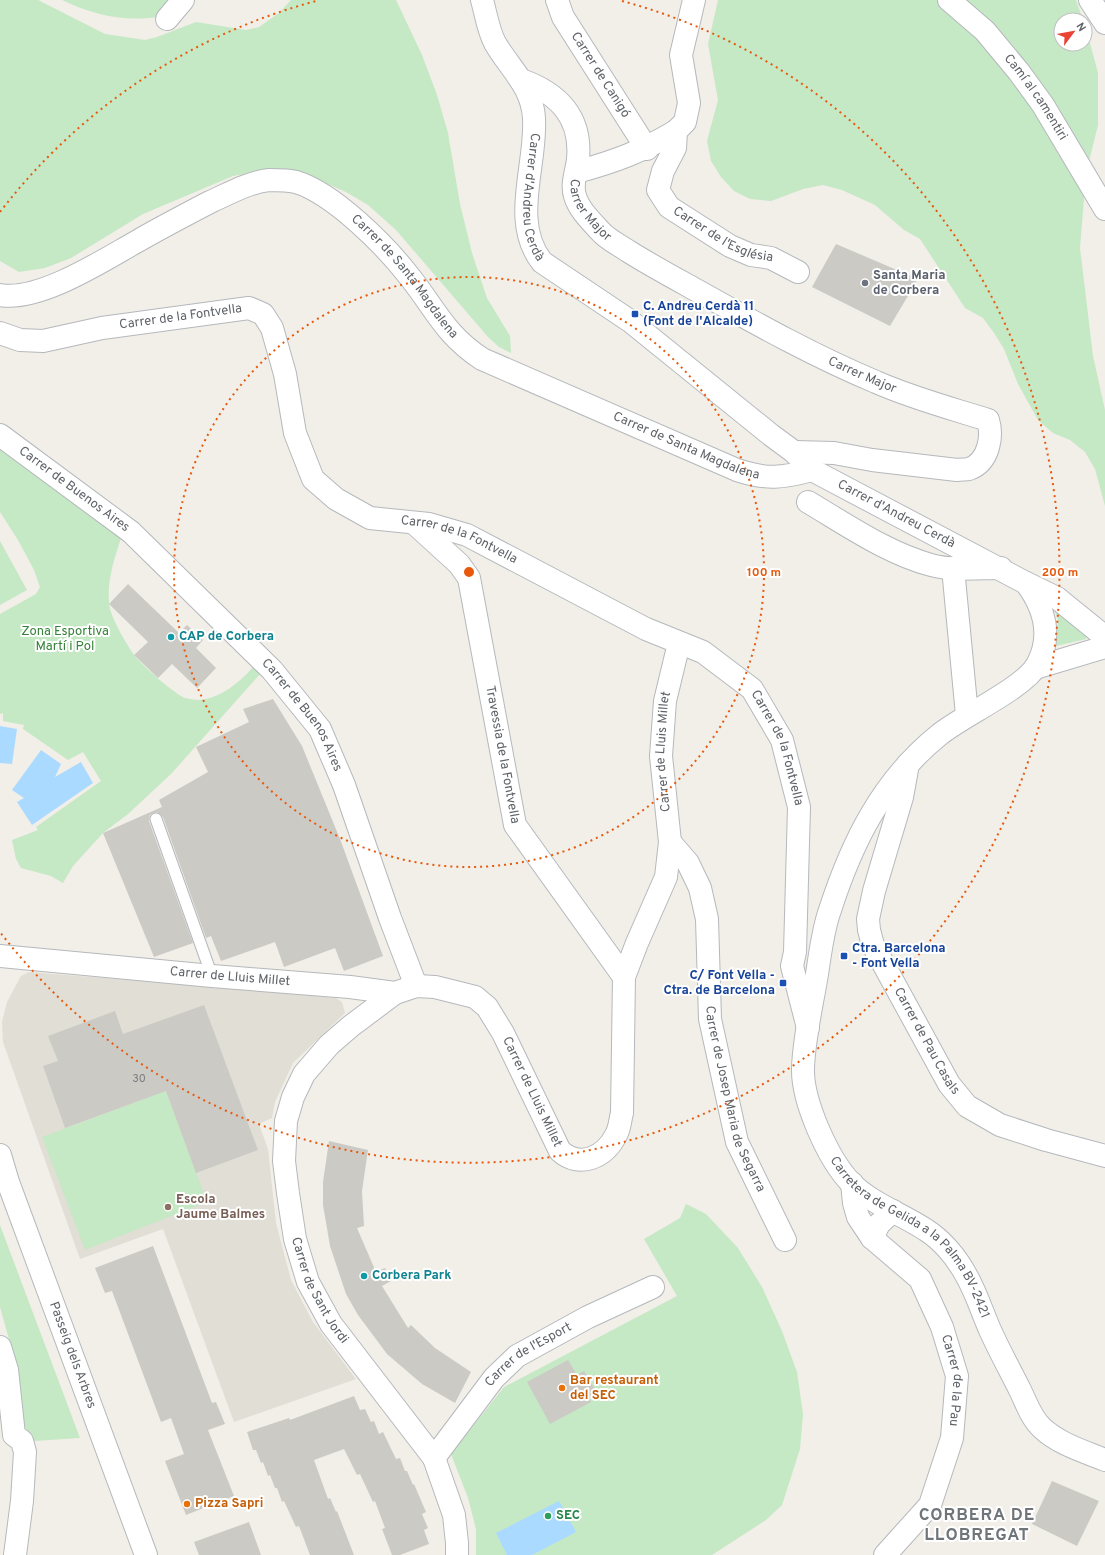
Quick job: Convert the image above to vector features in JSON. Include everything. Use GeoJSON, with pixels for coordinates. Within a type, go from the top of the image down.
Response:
{"type":"FeatureCollection","features":[{"type":"Feature","properties":{"kind":"street"},"geometry":{"type":"LineString","coordinates":[[167,20],[183,0]]}},
{"type":"Feature","properties":{"kind":"street","name":"Carrer d'Andreu Cerdà"},"geometry":{"type":"LineString","coordinates":[[482,0],[495,42],[522,80],[531,98],[534,116],[534,136],[526,207],[530,242],[535,253],[542,262],[630,321],[794,452],[812,470],[1001,568],[1026,583],[1040,604],[1044,618],[1045,633],[1043,650],[1035,668],[1022,680],[939,734],[908,764],[874,807],[841,876],[828,916],[818,968]]}},
{"type":"Feature","properties":{"kind":"street","name":"Carrer de Canigó"},"geometry":{"type":"LineString","coordinates":[[557,0],[563,17],[647,148]]}},
{"type":"Feature","properties":{"kind":"street"},"geometry":{"type":"LineString","coordinates":[[522,80],[540,87],[559,100],[571,119],[577,141],[576,172],[626,158],[676,131],[684,122],[689,103],[681,55],[694,0]]}},
{"type":"Feature","properties":{"kind":"street","name":"Camí al camentiri"},"geometry":{"type":"LineString","coordinates":[[949,0],[984,31],[1019,72],[1043,105],[1105,209]]}},
{"type":"Feature","properties":{"kind":"street"},"geometry":{"type":"LineString","coordinates":[[1090,0],[1105,23]]}},
{"type":"Feature","properties":{"kind":"street","name":"Carrer de l'Església"},"geometry":{"type":"LineString","coordinates":[[676,131],[674,148],[663,171],[658,190],[669,207],[730,246],[751,255],[771,258],[798,272]]}},
{"type":"Feature","properties":{"kind":"street","name":"Carrer Major"},"geometry":{"type":"LineString","coordinates":[[576,172],[573,186],[575,196],[585,215],[606,237],[732,310],[806,349],[875,382],[923,400],[988,420],[991,431],[989,447],[982,459],[970,468],[957,470],[834,453],[794,452]]}},
{"type":"Feature","properties":{"kind":"street","name":"Carrer de Santa Magdalena"},"geometry":{"type":"LineString","coordinates":[[0,295],[7,296],[31,293],[72,277],[178,219],[247,186],[268,180],[297,182],[313,189],[334,203],[387,250],[411,278],[439,320],[459,342],[482,358],[737,470],[753,475],[778,478],[812,470]]}},
{"type":"Feature","properties":{"kind":"street","name":"Carrer de la Fontvella"},"geometry":{"type":"LineString","coordinates":[[3,337],[43,342],[102,328],[249,308],[263,314],[272,328],[284,374],[295,433],[313,479],[336,499],[370,518],[429,524],[467,535],[646,629],[703,652],[752,689],[782,740],[799,807],[795,952],[792,966],[808,1028]]}},
{"type":"Feature","properties":{"kind":"street","name":"Carrer de Buenos Aires"},"geometry":{"type":"LineString","coordinates":[[0,435],[131,532],[272,670],[320,728],[344,785],[390,918],[416,986]]}},
{"type":"Feature","properties":{"kind":"street"},"geometry":{"type":"LineString","coordinates":[[808,502],[892,550],[931,565],[953,568],[1001,568]]}},
{"type":"Feature","properties":{"kind":"street","name":"Travessia de la Fontvella"},"geometry":{"type":"LineString","coordinates":[[413,522],[459,564],[469,578],[515,825],[624,977]]}},
{"type":"Feature","properties":{"kind":"street"},"geometry":{"type":"LineString","coordinates":[[953,568],[967,716]]}},
{"type":"Feature","properties":{"kind":"street"},"geometry":{"type":"LineString","coordinates":[[1026,583],[1057,598],[1105,637]]}},
{"type":"Feature","properties":{"kind":"street","name":"Carrer de Lluis Millet"},"geometry":{"type":"LineString","coordinates":[[0,956],[212,976],[350,987],[395,993],[416,986],[435,986],[475,997],[486,1007],[503,1034],[560,1151],[574,1160],[590,1159],[598,1155],[612,1143],[617,1134],[622,1114],[624,977],[636,943],[666,877],[670,842],[661,756],[665,700],[679,643]]}},
{"type":"Feature","properties":{"kind":"street"},"geometry":{"type":"LineString","coordinates":[[1035,668],[1105,647]]}},
{"type":"Feature","properties":{"kind":"street","name":"Carrer de Pau Casals"},"geometry":{"type":"LineString","coordinates":[[908,764],[902,797],[874,892],[868,919],[868,930],[873,945],[949,1084],[966,1106],[1000,1125],[1046,1140],[1105,1156]]}},
{"type":"Feature","properties":{"kind":"street","name":"Carrer de Josep Maria de Segarra"},"geometry":{"type":"LineString","coordinates":[[670,842],[688,863],[700,888],[704,903],[707,919],[710,1019],[737,1142],[785,1240]]}},
{"type":"Feature","properties":{"kind":"street"},"geometry":{"type":"LineString","coordinates":[[795,952],[807,964],[818,968]]}},
{"type":"Feature","properties":{"kind":"street","name":"Carretera de Gelida a la Palma BV-2421"},"geometry":{"type":"LineString","coordinates":[[818,968],[803,1068],[808,1102],[829,1150],[852,1183],[874,1199],[928,1231],[942,1244],[966,1275],[992,1334],[1036,1421],[1049,1434],[1066,1444],[1105,1460]]}},
{"type":"Feature","properties":{"kind":"street"},"geometry":{"type":"LineString","coordinates":[[350,987],[355,995],[359,1018]]}},
{"type":"Feature","properties":{"kind":"street","name":"Carrer de Sant Jordi"},"geometry":{"type":"LineString","coordinates":[[395,993],[359,1018],[329,1045],[304,1074],[293,1097],[286,1121],[284,1161],[295,1239],[308,1282],[331,1324],[434,1458],[454,1515],[457,1555]]}},
{"type":"Feature","properties":{"kind":"street","name":"Passeig dels Arbres"},"geometry":{"type":"LineString","coordinates":[[0,1156],[4,1183],[146,1555]]}},
{"type":"Feature","properties":{"kind":"street","name":"Carrer de la Pau"},"geometry":{"type":"LineString","coordinates":[[852,1183],[854,1203],[858,1217],[872,1238],[920,1279],[942,1327],[957,1376],[952,1438],[930,1505],[885,1555]]}},
{"type":"Feature","properties":{"kind":"street"},"geometry":{"type":"LineString","coordinates":[[872,1238],[879,1224],[893,1211]]}},
{"type":"Feature","properties":{"kind":"street","name":"Carrer de l'Esport"},"geometry":{"type":"LineString","coordinates":[[434,1458],[494,1378],[517,1356],[588,1317],[653,1286]]}},
{"type":"Feature","properties":{"kind":"street"},"geometry":{"type":"LineString","coordinates":[[0,1347],[7,1370],[7,1440],[22,1441],[25,1452],[22,1502],[15,1555]]}},
{"type":"Feature","properties":{"kind":"lane"},"geometry":{"type":"LineString","coordinates":[[156,819],[212,976]]}},
{"type":"Feature","properties":{"kind":"shaded area","name":"Escola Jaume Balmes"},"geometry":{"type":"Polygon","coordinates":[[[29,972],[243,989],[336,998],[342,1002],[345,1013],[293,1063],[275,1102],[272,1118],[259,1124],[268,1149],[276,1223],[291,1280],[313,1322],[356,1379],[234,1422],[163,1229],[80,1259],[3,1042],[2,1022],[7,1002],[21,976],[29,972]]]}},
{"type":"Feature","properties":{"kind":"green space"},"geometry":{"type":"Polygon","coordinates":[[[0,0],[38,0],[105,34],[145,40],[196,22],[246,30],[259,27],[279,13],[291,0],[396,0],[422,55],[437,95],[448,133],[460,204],[472,253],[487,298],[510,336],[511,353],[499,347],[488,337],[396,230],[368,205],[346,192],[323,182],[260,171],[233,176],[143,214],[71,258],[45,268],[19,272],[0,261],[0,0]]]}},
{"type":"Feature","properties":{"kind":"green space"},"geometry":{"type":"Polygon","coordinates":[[[62,0],[175,0],[162,16],[136,19],[98,14],[62,0]]]}},
{"type":"Feature","properties":{"kind":"green space"},"geometry":{"type":"Polygon","coordinates":[[[718,0],[1076,0],[1080,12],[1053,12],[1053,52],[1092,52],[1098,73],[1098,125],[1086,173],[1080,248],[1093,356],[1105,410],[1105,506],[1095,469],[1085,452],[1070,440],[1053,433],[1038,420],[1018,384],[1004,349],[994,333],[983,318],[965,308],[920,239],[904,230],[875,205],[842,190],[823,185],[803,189],[771,201],[750,199],[734,191],[721,177],[711,161],[707,141],[718,100],[708,44],[718,0]]]}},
{"type":"Feature","properties":{"kind":"green space","name":"Zona Esportiva Martí i Pol"},"geometry":{"type":"Polygon","coordinates":[[[0,449],[121,538],[109,586],[109,603],[112,615],[134,655],[173,691],[185,698],[200,700],[208,699],[223,693],[236,684],[253,667],[261,673],[171,774],[128,814],[103,833],[73,866],[63,883],[51,876],[21,868],[16,859],[12,840],[38,830],[36,827],[101,781],[83,752],[68,760],[23,729],[24,725],[3,721],[3,713],[0,714],[0,614],[36,594],[40,587],[34,570],[18,540],[0,512],[0,449]]]}},
{"type":"Feature","properties":{"kind":"green space"},"geometry":{"type":"Polygon","coordinates":[[[0,541],[27,590],[0,605],[0,541]]]}},
{"type":"Feature","properties":{"kind":"green space"},"geometry":{"type":"Polygon","coordinates":[[[1054,609],[1087,636],[1086,639],[1056,646],[1058,619],[1054,609]]]}},
{"type":"Feature","properties":{"kind":"green space"},"geometry":{"type":"Polygon","coordinates":[[[166,1091],[207,1202],[85,1250],[42,1137],[166,1091]]]}},
{"type":"Feature","properties":{"kind":"green space"},"geometry":{"type":"Polygon","coordinates":[[[686,1204],[706,1214],[738,1248],[762,1287],[782,1331],[797,1372],[803,1414],[800,1449],[782,1505],[766,1520],[712,1555],[476,1555],[476,1529],[468,1498],[451,1454],[504,1387],[677,1296],[644,1239],[680,1218],[686,1204]]]}},
{"type":"Feature","properties":{"kind":"green space"},"geometry":{"type":"Polygon","coordinates":[[[0,1225],[80,1438],[34,1441],[23,1424],[17,1368],[0,1307],[0,1225]]]}},
{"type":"Feature","properties":{"kind":"water"},"geometry":{"type":"Polygon","coordinates":[[[0,726],[17,729],[12,764],[0,763],[0,726]]]}},
{"type":"Feature","properties":{"kind":"water"},"geometry":{"type":"Polygon","coordinates":[[[41,750],[61,764],[55,777],[81,762],[93,783],[32,825],[17,802],[24,798],[12,790],[41,750]]]}},
{"type":"Feature","properties":{"kind":"water","name":"SEC"},"geometry":{"type":"Polygon","coordinates":[[[559,1501],[576,1532],[532,1555],[507,1555],[496,1533],[559,1501]]]}},
{"type":"Feature","properties":{"kind":"building","name":"Santa Maria de Corbera"},"geometry":{"type":"Polygon","coordinates":[[[836,244],[918,279],[890,326],[812,287],[836,244]]]}},
{"type":"Feature","properties":{"kind":"building","name":"CAP de Corbera"},"geometry":{"type":"Polygon","coordinates":[[[128,584],[179,633],[187,625],[203,640],[196,648],[216,668],[197,688],[172,664],[158,678],[134,655],[148,642],[109,604],[128,584]]]}},
{"type":"Feature","properties":{"kind":"building"},"geometry":{"type":"Polygon","coordinates":[[[273,699],[302,746],[340,839],[383,956],[344,971],[335,948],[284,967],[275,942],[221,961],[211,936],[206,938],[163,817],[157,812],[150,815],[149,821],[193,943],[154,957],[103,833],[162,807],[159,800],[208,772],[196,747],[249,722],[243,709],[273,699]]]}},
{"type":"Feature","properties":{"kind":"building"},"geometry":{"type":"Polygon","coordinates":[[[204,1005],[258,1150],[196,1173],[166,1091],[65,1128],[43,1066],[58,1061],[48,1036],[115,1011],[123,1034],[204,1005]]]}},
{"type":"Feature","properties":{"kind":"building","name":"Corbera Park"},"geometry":{"type":"Polygon","coordinates":[[[329,1141],[368,1150],[362,1191],[364,1226],[357,1228],[376,1272],[385,1268],[391,1281],[382,1286],[408,1328],[411,1325],[435,1348],[471,1372],[455,1403],[422,1384],[387,1354],[358,1315],[346,1294],[330,1246],[323,1205],[323,1182],[329,1141]]]}},
{"type":"Feature","properties":{"kind":"building"},"geometry":{"type":"Polygon","coordinates":[[[153,1246],[212,1403],[216,1402],[225,1424],[208,1430],[234,1496],[186,1515],[165,1461],[184,1454],[171,1418],[161,1422],[112,1291],[105,1293],[95,1268],[153,1246]]]}},
{"type":"Feature","properties":{"kind":"building","name":"Bar restaurant del SEC"},"geometry":{"type":"Polygon","coordinates":[[[568,1360],[577,1375],[584,1371],[597,1393],[589,1398],[591,1402],[550,1424],[527,1382],[568,1360]]]}},
{"type":"Feature","properties":{"kind":"building"},"geometry":{"type":"Polygon","coordinates":[[[354,1396],[360,1410],[365,1409],[371,1422],[374,1421],[379,1434],[383,1432],[396,1459],[400,1458],[405,1471],[407,1471],[413,1485],[414,1484],[426,1512],[422,1514],[428,1528],[424,1530],[429,1544],[400,1555],[392,1555],[382,1529],[385,1528],[375,1501],[373,1502],[360,1474],[357,1475],[344,1449],[314,1460],[328,1499],[330,1498],[336,1512],[337,1511],[354,1555],[310,1555],[299,1526],[296,1527],[284,1501],[282,1502],[277,1488],[275,1488],[270,1475],[268,1476],[263,1462],[261,1463],[256,1450],[253,1450],[247,1432],[289,1418],[290,1420],[354,1396]]]}},
{"type":"Feature","properties":{"kind":"building"},"geometry":{"type":"Polygon","coordinates":[[[1052,1481],[1099,1501],[1077,1546],[1032,1524],[1052,1481]]]}},
{"type":"Feature","properties":{"kind":"building"},"geometry":{"type":"Polygon","coordinates":[[[249,1522],[261,1555],[199,1555],[194,1542],[249,1522]]]}},
{"type":"Feature","properties":{"kind":"place","name":"Santa Maria de Corbera"},"geometry":{"type":"Point","coordinates":[865,283]}},
{"type":"Feature","properties":{"kind":"place","name":"C. Andreu Cerdà 11 (Font de l'Alcalde)"},"geometry":{"type":"Point","coordinates":[635,314]}},
{"type":"Feature","properties":{"kind":"place","name":"CAP de Corbera"},"geometry":{"type":"Point","coordinates":[171,637]}},
{"type":"Feature","properties":{"kind":"place","name":"Ctra. Barcelona - Font Vella"},"geometry":{"type":"Point","coordinates":[844,956]}},
{"type":"Feature","properties":{"kind":"place","name":"C/ Font Vella - Ctra. de Barcelona"},"geometry":{"type":"Point","coordinates":[783,983]}},
{"type":"Feature","properties":{"kind":"place","name":"Escola Jaume Balmes"},"geometry":{"type":"Point","coordinates":[168,1207]}},
{"type":"Feature","properties":{"kind":"place","name":"Corbera Park"},"geometry":{"type":"Point","coordinates":[364,1276]}},
{"type":"Feature","properties":{"kind":"place","name":"Bar restaurant del SEC"},"geometry":{"type":"Point","coordinates":[562,1388]}},
{"type":"Feature","properties":{"kind":"place","name":"Pizza Sapri"},"geometry":{"type":"Point","coordinates":[187,1504]}},
{"type":"Feature","properties":{"kind":"place","name":"SEC"},"geometry":{"type":"Point","coordinates":[548,1516]}},
{"type":"Feature","properties":{"kind":"district","name":"CORBERA DE LLOBREGAT"},"geometry":{"type":"Point","coordinates":[977,1526]}}]}
